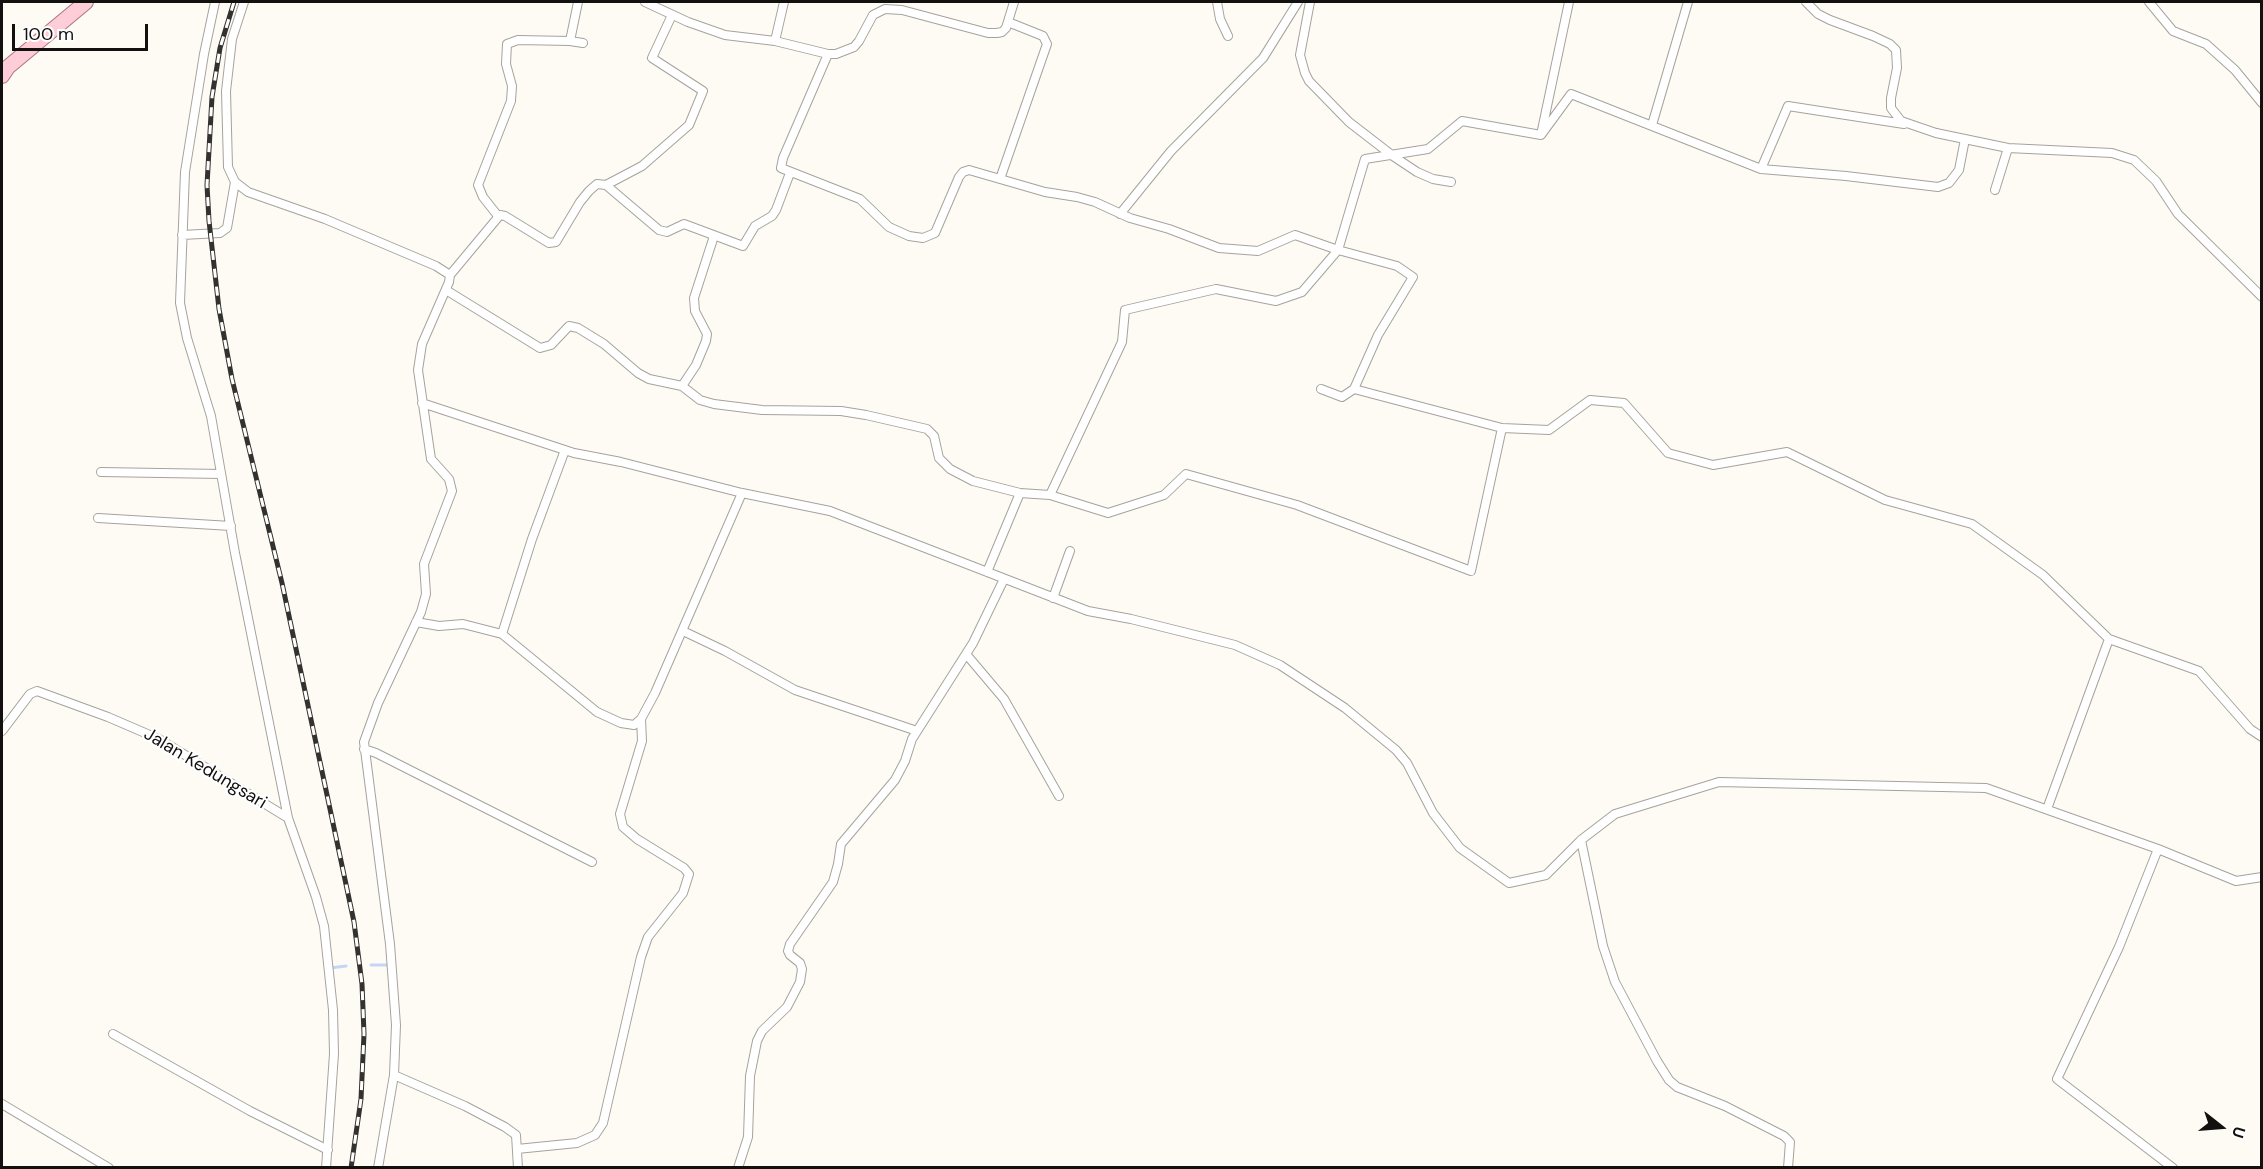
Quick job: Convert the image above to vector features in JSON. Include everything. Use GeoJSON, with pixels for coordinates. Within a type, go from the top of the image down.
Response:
{"type":"FeatureCollection","features":[{"type":"Feature","properties":{"kind":"main road"},"geometry":{"type":"LineString","coordinates":[[2,76],[8,67],[86,2]]}},
{"type":"Feature","properties":{"kind":"street"},"geometry":{"type":"LineString","coordinates":[[215,2],[188,146],[180,303],[211,416],[288,818],[324,926],[334,1053],[326,1167]]}},
{"type":"Feature","properties":{"kind":"street"},"geometry":{"type":"LineString","coordinates":[[244,2],[232,39],[226,91],[228,167],[235,182],[248,192],[325,219],[443,269],[450,275]]}},
{"type":"Feature","properties":{"kind":"street"},"geometry":{"type":"LineString","coordinates":[[570,41],[578,2]]}},
{"type":"Feature","properties":{"kind":"street"},"geometry":{"type":"LineString","coordinates":[[645,2],[725,35],[775,41],[828,54],[836,54],[854,47],[873,15],[885,9],[902,10],[988,33],[1002,32],[1008,22],[1014,2]]}},
{"type":"Feature","properties":{"kind":"street"},"geometry":{"type":"LineString","coordinates":[[775,41],[784,2]]}},
{"type":"Feature","properties":{"kind":"street"},"geometry":{"type":"LineString","coordinates":[[1217,2],[1220,19],[1228,36]]}},
{"type":"Feature","properties":{"kind":"street"},"geometry":{"type":"LineString","coordinates":[[1120,214],[1171,151],[1263,58],[1298,2]]}},
{"type":"Feature","properties":{"kind":"street"},"geometry":{"type":"LineString","coordinates":[[1310,2],[1300,55],[1305,73],[1314,86],[1349,122],[1391,155],[1417,172],[1451,182]]}},
{"type":"Feature","properties":{"kind":"street"},"geometry":{"type":"LineString","coordinates":[[1541,135],[1569,2]]}},
{"type":"Feature","properties":{"kind":"street"},"geometry":{"type":"LineString","coordinates":[[1652,125],[1688,2]]}},
{"type":"Feature","properties":{"kind":"street"},"geometry":{"type":"LineString","coordinates":[[1806,2],[1818,14],[1882,40],[1896,50],[1897,68],[1891,108],[1901,121],[1908,124]]}},
{"type":"Feature","properties":{"kind":"street"},"geometry":{"type":"LineString","coordinates":[[1816,2],[1818,14]]}},
{"type":"Feature","properties":{"kind":"street"},"geometry":{"type":"LineString","coordinates":[[2149,2],[2173,31],[2206,44],[2235,70],[2262,104]]}},
{"type":"Feature","properties":{"kind":"street"},"geometry":{"type":"LineString","coordinates":[[606,185],[642,166],[689,125],[703,91],[652,58],[672,15]]}},
{"type":"Feature","properties":{"kind":"street"},"geometry":{"type":"LineString","coordinates":[[1000,179],[1047,44],[1043,36],[1008,22]]}},
{"type":"Feature","properties":{"kind":"street"},"geometry":{"type":"LineString","coordinates":[[498,216],[483,197],[478,185],[511,102],[512,86],[506,64],[507,44],[518,40],[583,43]]}},
{"type":"Feature","properties":{"kind":"street"},"geometry":{"type":"LineString","coordinates":[[828,54],[780,164],[781,168],[860,200],[888,227],[899,232],[923,238],[935,233],[958,177],[969,170],[1045,192],[1085,199],[1120,214],[1219,248],[1258,251],[1294,236],[1397,266],[1413,277],[1378,334],[1354,389],[1342,397],[1321,389]]}},
{"type":"Feature","properties":{"kind":"street"},"geometry":{"type":"LineString","coordinates":[[1541,135],[1571,94],[1761,169],[1938,187],[1949,183],[1959,170],[1965,140]]}},
{"type":"Feature","properties":{"kind":"street"},"geometry":{"type":"LineString","coordinates":[[1761,169],[1788,106],[1908,124],[1965,140],[2008,148],[2112,153],[2134,160],[2156,181],[2178,214],[2262,297]]}},
{"type":"Feature","properties":{"kind":"street"},"geometry":{"type":"LineString","coordinates":[[1050,495],[1122,342],[1125,310],[1216,289],[1276,302],[1302,292],[1338,250],[1365,159],[1428,149],[1462,121],[1541,135]]}},
{"type":"Feature","properties":{"kind":"street"},"geometry":{"type":"LineString","coordinates":[[1995,190],[2008,148]]}},
{"type":"Feature","properties":{"kind":"street"},"geometry":{"type":"LineString","coordinates":[[498,216],[505,216],[554,244],[585,195],[597,184],[606,185],[659,230],[667,232],[684,224],[745,246],[754,226],[772,216],[776,210],[790,173]]}},
{"type":"Feature","properties":{"kind":"street"},"geometry":{"type":"LineString","coordinates":[[182,235],[220,233],[227,228],[235,182]]}},
{"type":"Feature","properties":{"kind":"street"},"geometry":{"type":"LineString","coordinates":[[378,1167],[394,1075],[396,1025],[390,944],[364,749],[367,732],[378,703],[416,622],[426,594],[424,564],[452,492],[449,479],[431,459],[418,370],[422,344],[446,290],[450,275],[498,216]]}},
{"type":"Feature","properties":{"kind":"street"},"geometry":{"type":"LineString","coordinates":[[682,386],[696,365],[706,341],[707,334],[695,311],[694,298],[714,236]]}},
{"type":"Feature","properties":{"kind":"street"},"geometry":{"type":"LineString","coordinates":[[446,290],[536,347],[551,345],[567,327],[573,326],[604,344],[644,377],[682,386],[700,400],[762,410],[841,411],[927,429],[934,436],[939,458],[950,469],[973,482],[1020,493],[1050,495],[1108,513],[1164,495],[1185,474],[1297,505],[1471,572],[1502,428]]}},
{"type":"Feature","properties":{"kind":"street"},"geometry":{"type":"LineString","coordinates":[[1354,389],[1502,428],[1549,430],[1590,400],[1624,403],[1668,453],[1713,465],[1787,452],[1885,500],[1972,524],[2043,575],[2109,639],[2199,671],[2250,729],[2262,737]]}},
{"type":"Feature","properties":{"kind":"street"},"geometry":{"type":"LineString","coordinates":[[422,403],[565,450],[742,493],[830,510],[1088,612],[1131,619],[1235,645],[1280,665],[1345,708],[1396,750],[1407,763],[1433,813],[1460,848],[1509,883],[1546,875],[1581,840],[1615,814],[1719,782],[1986,788],[2158,849],[2236,881],[2258,878],[2262,869]]}},
{"type":"Feature","properties":{"kind":"street"},"geometry":{"type":"LineString","coordinates":[[502,634],[529,548],[565,450]]}},
{"type":"Feature","properties":{"kind":"street"},"geometry":{"type":"LineString","coordinates":[[101,472],[221,474]]}},
{"type":"Feature","properties":{"kind":"street"},"geometry":{"type":"LineString","coordinates":[[416,622],[439,626],[463,624],[502,634],[597,712],[626,725],[634,725],[641,719],[683,632],[742,493]]}},
{"type":"Feature","properties":{"kind":"street"},"geometry":{"type":"LineString","coordinates":[[987,572],[1020,493]]}},
{"type":"Feature","properties":{"kind":"street"},"geometry":{"type":"LineString","coordinates":[[98,518],[231,526]]}},
{"type":"Feature","properties":{"kind":"street"},"geometry":{"type":"LineString","coordinates":[[1053,598],[1070,551]]}},
{"type":"Feature","properties":{"kind":"street"},"geometry":{"type":"LineString","coordinates":[[738,1167],[748,1137],[750,1076],[757,1041],[762,1031],[787,1007],[800,982],[802,969],[800,963],[788,951],[790,944],[833,882],[841,844],[895,780],[917,731],[966,654],[1004,579]]}},
{"type":"Feature","properties":{"kind":"street"},"geometry":{"type":"LineString","coordinates":[[683,632],[725,651],[795,690],[917,731]]}},
{"type":"Feature","properties":{"kind":"street"},"geometry":{"type":"LineString","coordinates":[[2047,809],[2109,639]]}},
{"type":"Feature","properties":{"kind":"street"},"geometry":{"type":"LineString","coordinates":[[966,654],[1005,699],[1059,796]]}},
{"type":"Feature","properties":{"kind":"street","name":"Jalan Kedungsari"},"geometry":{"type":"LineString","coordinates":[[2,731],[30,694],[37,691],[159,738],[288,818]]}},
{"type":"Feature","properties":{"kind":"street"},"geometry":{"type":"LineString","coordinates":[[517,1149],[577,1143],[595,1135],[603,1123],[641,957],[648,937],[683,893],[689,874],[684,868],[637,839],[623,827],[620,814],[642,741],[641,719]]}},
{"type":"Feature","properties":{"kind":"street"},"geometry":{"type":"LineString","coordinates":[[364,749],[592,862]]}},
{"type":"Feature","properties":{"kind":"street"},"geometry":{"type":"LineString","coordinates":[[1581,840],[1603,946],[1615,982],[1656,1061],[1669,1080],[1677,1087],[1725,1106],[1784,1136],[1790,1142],[1788,1167]]}},
{"type":"Feature","properties":{"kind":"street"},"geometry":{"type":"LineString","coordinates":[[2158,849],[2119,947],[2057,1079],[2173,1167]]}},
{"type":"Feature","properties":{"kind":"street"},"geometry":{"type":"LineString","coordinates":[[113,1034],[250,1112],[328,1150]]}},
{"type":"Feature","properties":{"kind":"street"},"geometry":{"type":"LineString","coordinates":[[394,1075],[506,1127],[516,1135],[518,1167]]}},
{"type":"Feature","properties":{"kind":"street"},"geometry":{"type":"LineString","coordinates":[[2,1104],[109,1167]]}},
{"type":"Feature","properties":{"kind":"waterway"},"geometry":{"type":"LineString","coordinates":[[371,965],[390,965]]}},
{"type":"Feature","properties":{"kind":"waterway"},"geometry":{"type":"LineString","coordinates":[[330,968],[346,966]]}},
{"type":"Feature","properties":{"kind":"railway"},"geometry":{"type":"LineString","coordinates":[[234,2],[220,48],[212,97],[207,185],[209,221],[219,309],[232,379],[282,583],[354,922],[362,984],[364,1034],[361,1099],[351,1168]]}}]}
